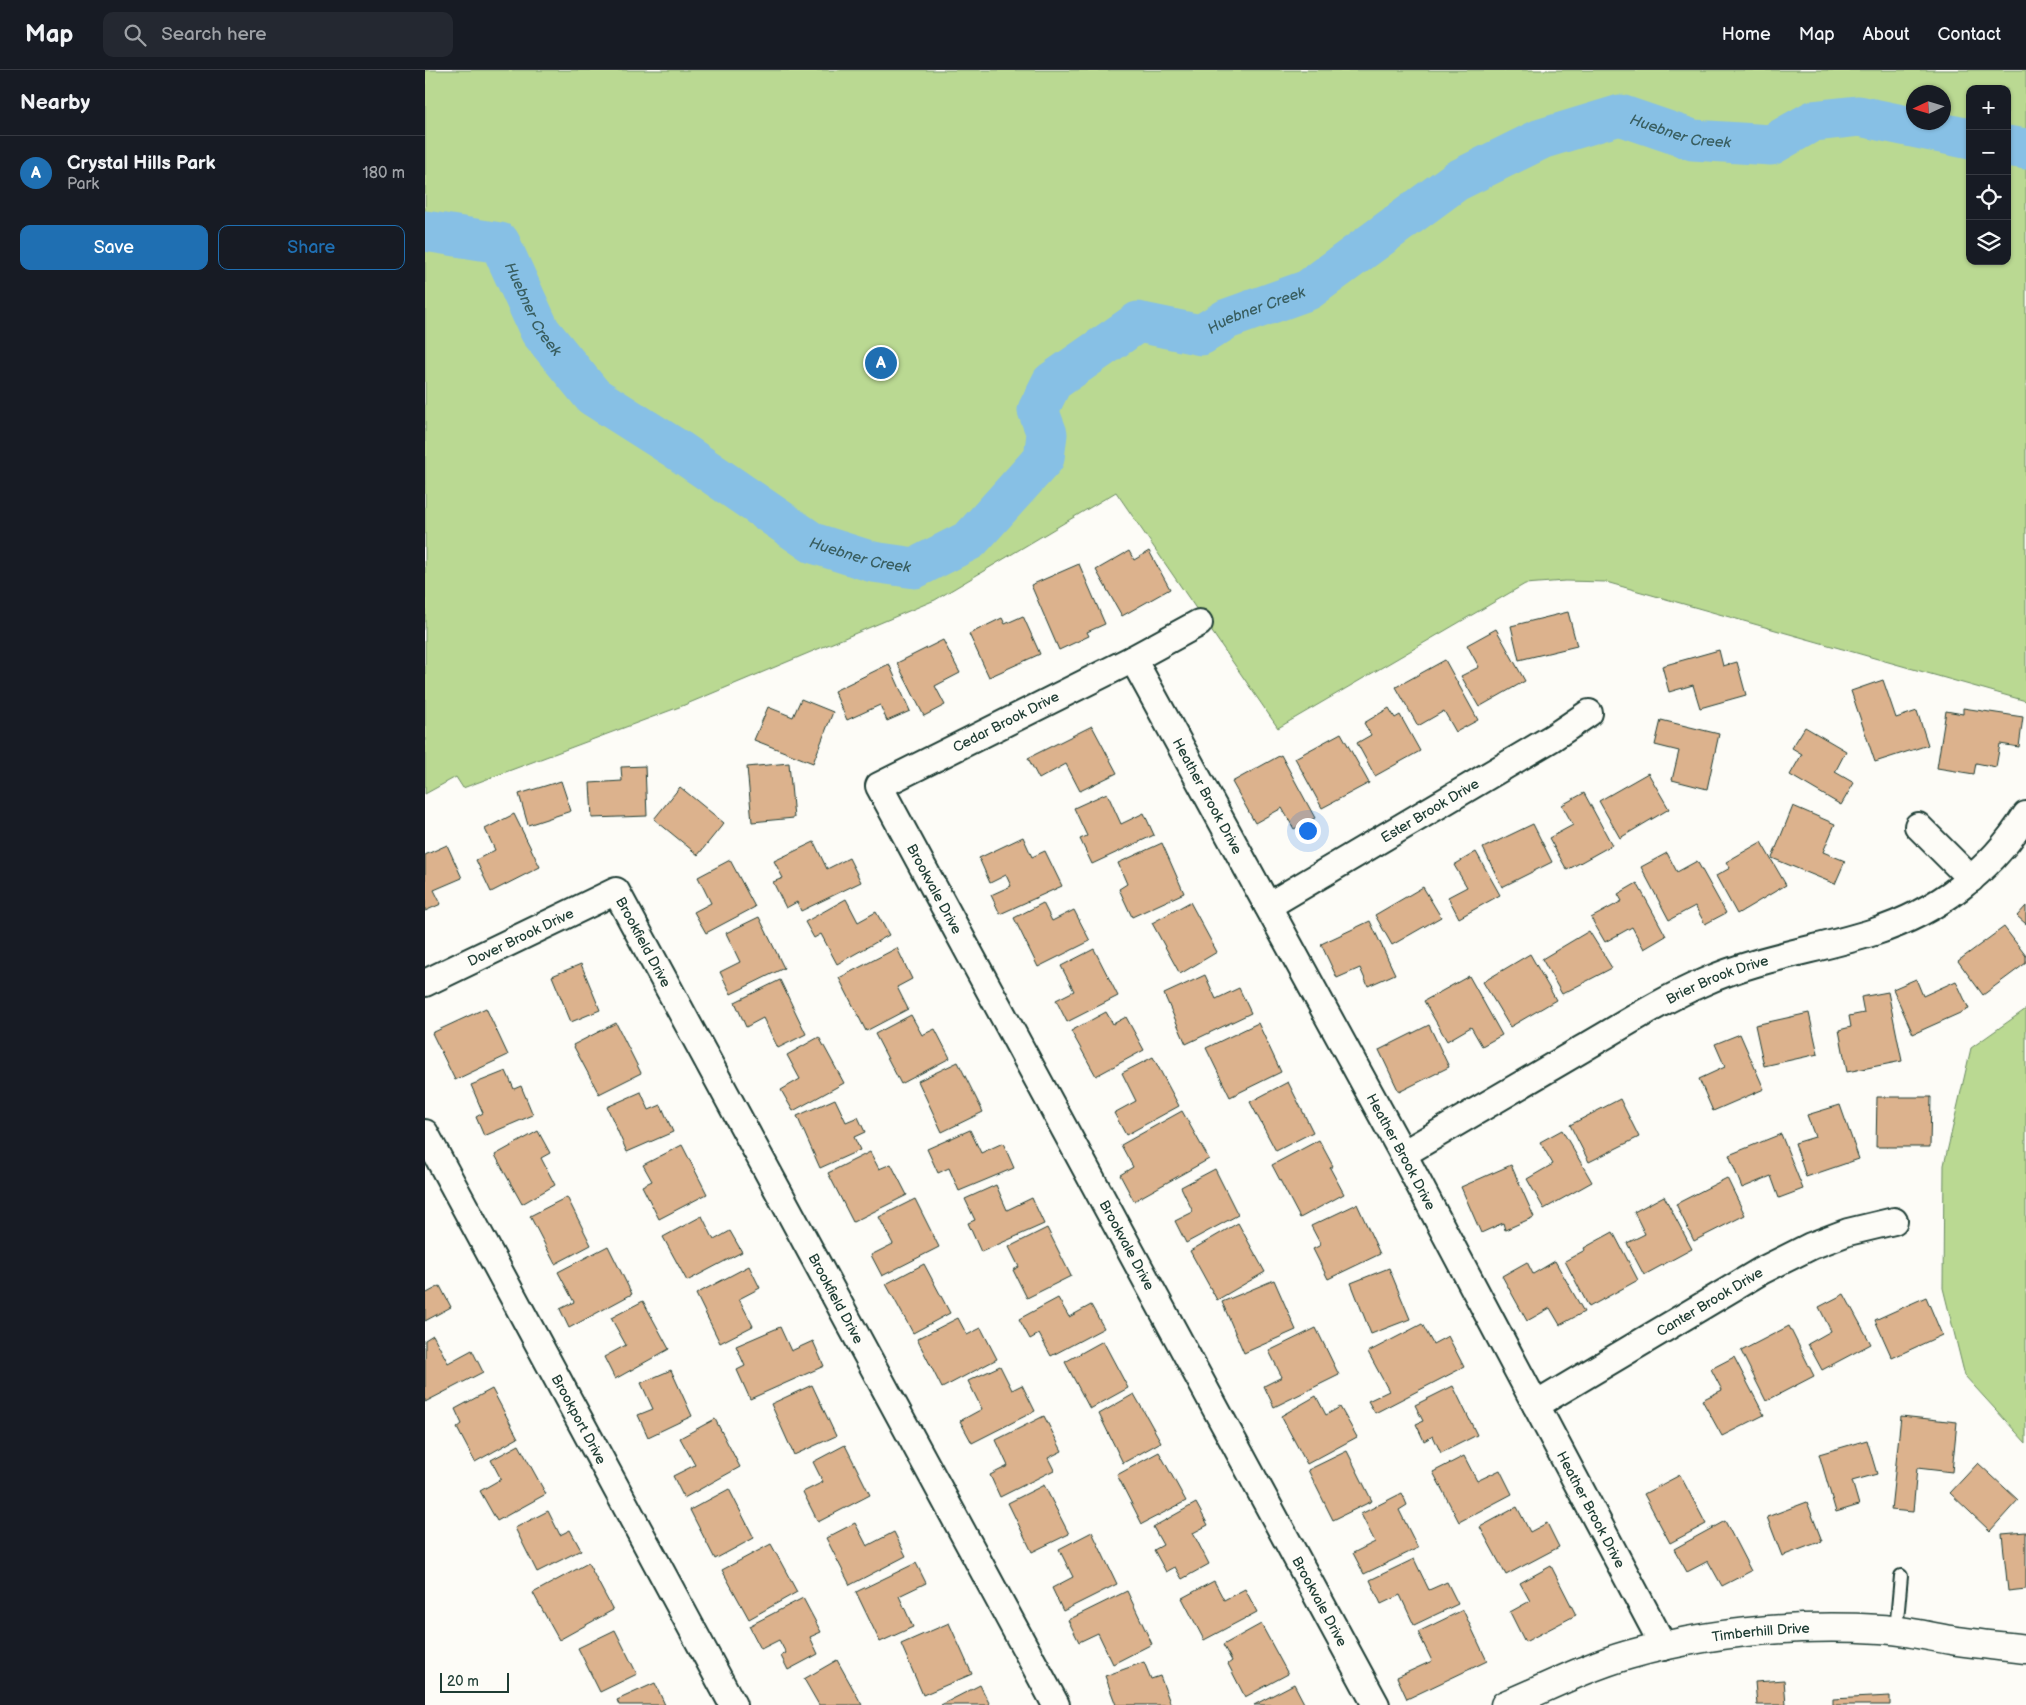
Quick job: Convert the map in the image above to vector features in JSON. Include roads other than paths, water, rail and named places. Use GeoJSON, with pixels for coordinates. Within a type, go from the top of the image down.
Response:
{"type":"FeatureCollection","features":[{"type":"Feature","properties":{"kind":"street","name":"Cedar Brook Drive"},"geometry":{"type":"LineString","coordinates":[[879,786],[1133,659],[1199,623]]}},
{"type":"Feature","properties":{"kind":"street","name":"Heather Brook Drive"},"geometry":{"type":"LineString","coordinates":[[1133,659],[1403,1154],[1665,1647]]}},
{"type":"Feature","properties":{"kind":"street","name":"Ester Brook Drive"},"geometry":{"type":"LineString","coordinates":[[1268,906],[1552,738],[1589,713]]}},
{"type":"Feature","properties":{"kind":"street","name":"Brookvale Drive"},"geometry":{"type":"LineString","coordinates":[[879,786],[1375,1705]]}},
{"type":"Feature","properties":{"kind":"street","name":"Brier Brook Drive"},"geometry":{"type":"LineString","coordinates":[[1403,1154],[1640,1015],[1704,981],[1779,956],[1873,933],[1899,923],[1949,897],[1971,879],[2003,846],[2026,815]]}},
{"type":"Feature","properties":{"kind":"street"},"geometry":{"type":"LineString","coordinates":[[1918,826],[1971,879]]}},
{"type":"Feature","properties":{"kind":"street","name":"Dover Brook Drive"},"geometry":{"type":"LineString","coordinates":[[425,983],[616,890]]}},
{"type":"Feature","properties":{"kind":"street","name":"Brookfield Drive"},"geometry":{"type":"LineString","coordinates":[[616,890],[1056,1705]]}},
{"type":"Feature","properties":{"kind":"street","name":"Brookport Drive"},"geometry":{"type":"LineString","coordinates":[[425,1133],[733,1705]]}},
{"type":"Feature","properties":{"kind":"street","name":"Canter Brook Drive"},"geometry":{"type":"LineString","coordinates":[[1536,1405],[1761,1271],[1811,1246],[1848,1232],[1894,1221]]}},
{"type":"Feature","properties":{"kind":"street","name":"Timberhill Drive"},"geometry":{"type":"LineString","coordinates":[[1505,1705],[1627,1655],[1766,1630],[1816,1626],[1896,1631],[1970,1643],[2026,1649]]}},
{"type":"Feature","properties":{"kind":"lane"},"geometry":{"type":"LineString","coordinates":[[1896,1631],[1901,1576]]}},
{"type":"Feature","properties":{"kind":"waterway","name":"Huebner Creek"},"geometry":{"type":"LineString","coordinates":[[425,231],[500,243],[540,331],[593,396],[678,450],[813,543],[873,562],[915,568],[970,540],[1044,458],[1047,434],[1038,410],[1052,382],[1138,322],[1201,335],[1227,319],[1308,290],[1456,181],[1541,139],[1620,115],[1693,140],[1771,145],[1813,121],[1859,116],[1966,138]]}},
{"type":"Feature","properties":{"kind":"waterway","name":"Huebner Creek"},"geometry":{"type":"LineString","coordinates":[[2011,147],[2026,149]]}},
{"type":"Feature","properties":{"kind":"place","name":"Crystal Hills Park"},"geometry":{"type":"Point","coordinates":[881,363]}}]}
